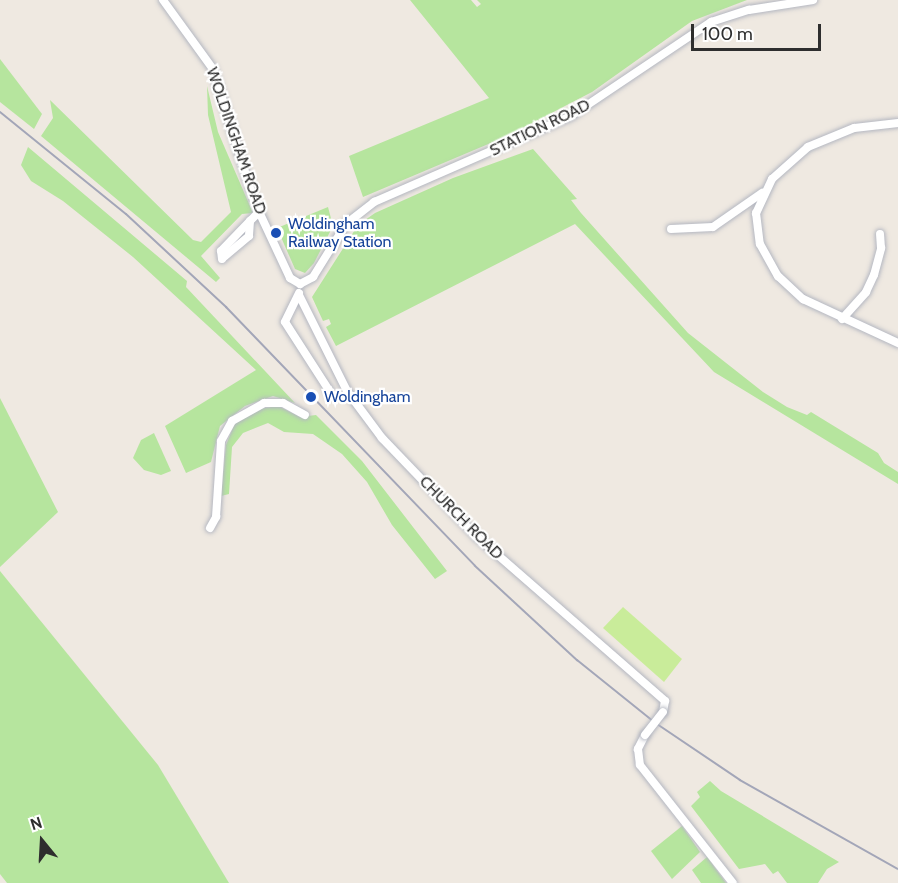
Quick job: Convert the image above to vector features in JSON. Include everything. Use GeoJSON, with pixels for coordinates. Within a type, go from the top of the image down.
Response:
{"type":"FeatureCollection","features":[{"type":"Feature","properties":{"kind":"street","name":"WOLDINGHAM ROAD"},"geometry":{"type":"LineString","coordinates":[[164,0],[213,69],[241,167],[259,212],[290,278],[300,284]]}},
{"type":"Feature","properties":{"kind":"street","name":"STATION ROAD"},"geometry":{"type":"LineString","coordinates":[[300,284],[313,277],[346,224],[374,202],[571,116],[711,22],[749,10],[813,0]]}},
{"type":"Feature","properties":{"kind":"street"},"geometry":{"type":"LineString","coordinates":[[672,229],[713,227],[763,193],[789,160],[823,139],[854,128],[898,123]]}},
{"type":"Feature","properties":{"kind":"street"},"geometry":{"type":"LineString","coordinates":[[763,193],[756,213],[757,229],[767,261],[803,299],[842,320],[896,340]]}},
{"type":"Feature","properties":{"kind":"street"},"geometry":{"type":"LineString","coordinates":[[250,221],[259,212]]}},
{"type":"Feature","properties":{"kind":"street"},"geometry":{"type":"LineString","coordinates":[[842,320],[866,292],[874,275],[881,248],[880,234]]}},
{"type":"Feature","properties":{"kind":"street"},"geometry":{"type":"LineString","coordinates":[[300,284],[299,295],[285,322],[332,395]]}},
{"type":"Feature","properties":{"kind":"street","name":"CHURCH ROAD"},"geometry":{"type":"LineString","coordinates":[[299,295],[346,391],[382,438],[476,536],[665,709],[645,735],[638,749],[640,765],[733,883]]}},
{"type":"Feature","properties":{"kind":"street"},"geometry":{"type":"LineString","coordinates":[[210,528],[216,517],[221,441],[231,421],[264,403],[283,403],[305,416]]}},
{"type":"Feature","properties":{"kind":"green space"},"geometry":{"type":"Polygon","coordinates":[[[410,0],[471,0],[477,7],[481,4],[477,0],[747,0],[692,21],[592,92],[505,137],[363,197],[349,156],[489,98],[410,0]]]}},
{"type":"Feature","properties":{"kind":"green space"},"geometry":{"type":"Polygon","coordinates":[[[0,59],[42,114],[34,129],[0,102],[0,59]]]}},
{"type":"Feature","properties":{"kind":"green space"},"geometry":{"type":"Polygon","coordinates":[[[207,86],[218,132],[253,213],[242,214],[201,256],[220,278],[216,282],[41,136],[53,118],[50,100],[193,240],[201,242],[231,212],[208,115],[207,86]]]}},
{"type":"Feature","properties":{"kind":"green space"},"geometry":{"type":"Polygon","coordinates":[[[28,147],[187,281],[186,287],[295,403],[273,396],[245,406],[220,426],[211,462],[186,473],[165,426],[256,370],[133,257],[63,201],[31,181],[21,165],[28,147]]]}},
{"type":"Feature","properties":{"kind":"green space"},"geometry":{"type":"Polygon","coordinates":[[[533,149],[577,199],[571,200],[581,213],[688,333],[763,392],[787,407],[807,415],[811,412],[878,453],[884,463],[898,472],[898,484],[714,372],[575,224],[336,346],[326,327],[331,324],[329,319],[323,321],[312,297],[358,225],[375,213],[453,178],[533,149]]]}},
{"type":"Feature","properties":{"kind":"green space"},"geometry":{"type":"Polygon","coordinates":[[[328,207],[333,226],[314,263],[305,273],[295,269],[277,228],[328,207]]]}},
{"type":"Feature","properties":{"kind":"green space"},"geometry":{"type":"Polygon","coordinates":[[[0,398],[58,512],[0,567],[0,398]]]}},
{"type":"Feature","properties":{"kind":"green space"},"geometry":{"type":"Polygon","coordinates":[[[278,406],[300,417],[316,415],[362,461],[447,571],[435,579],[392,525],[367,482],[342,454],[313,434],[284,432],[268,423],[243,433],[232,447],[229,494],[221,496],[226,445],[235,423],[259,409],[278,406]]]}},
{"type":"Feature","properties":{"kind":"green space"},"geometry":{"type":"Polygon","coordinates":[[[154,433],[171,471],[161,475],[144,470],[133,458],[141,440],[154,433]]]}},
{"type":"Feature","properties":{"kind":"green space"},"geometry":{"type":"Polygon","coordinates":[[[0,571],[158,765],[229,883],[7,883],[0,874],[0,571]]]}},
{"type":"Feature","properties":{"kind":"green space"},"geometry":{"type":"Polygon","coordinates":[[[623,607],[682,659],[664,682],[603,628],[623,607]]]}},
{"type":"Feature","properties":{"kind":"green space"},"geometry":{"type":"Polygon","coordinates":[[[710,781],[721,791],[839,862],[827,869],[818,883],[787,883],[778,871],[773,874],[765,864],[739,869],[691,806],[700,797],[697,792],[710,781]]]}},
{"type":"Feature","properties":{"kind":"green space"},"geometry":{"type":"Polygon","coordinates":[[[682,826],[700,852],[672,879],[651,851],[682,826]]]}},
{"type":"Feature","properties":{"kind":"green space"},"geometry":{"type":"Polygon","coordinates":[[[707,857],[726,883],[701,883],[692,870],[707,857]]]}},
{"type":"Feature","properties":{"kind":"railway"},"geometry":{"type":"LineString","coordinates":[[0,112],[126,214],[226,307],[475,566],[577,660],[654,722],[740,780],[898,869]]}},
{"type":"Feature","properties":{"kind":"place","name":"Woldingham Railway Station"},"geometry":{"type":"Point","coordinates":[276,233]}},
{"type":"Feature","properties":{"kind":"place","name":"Woldingham"},"geometry":{"type":"Point","coordinates":[311,397]}}]}
